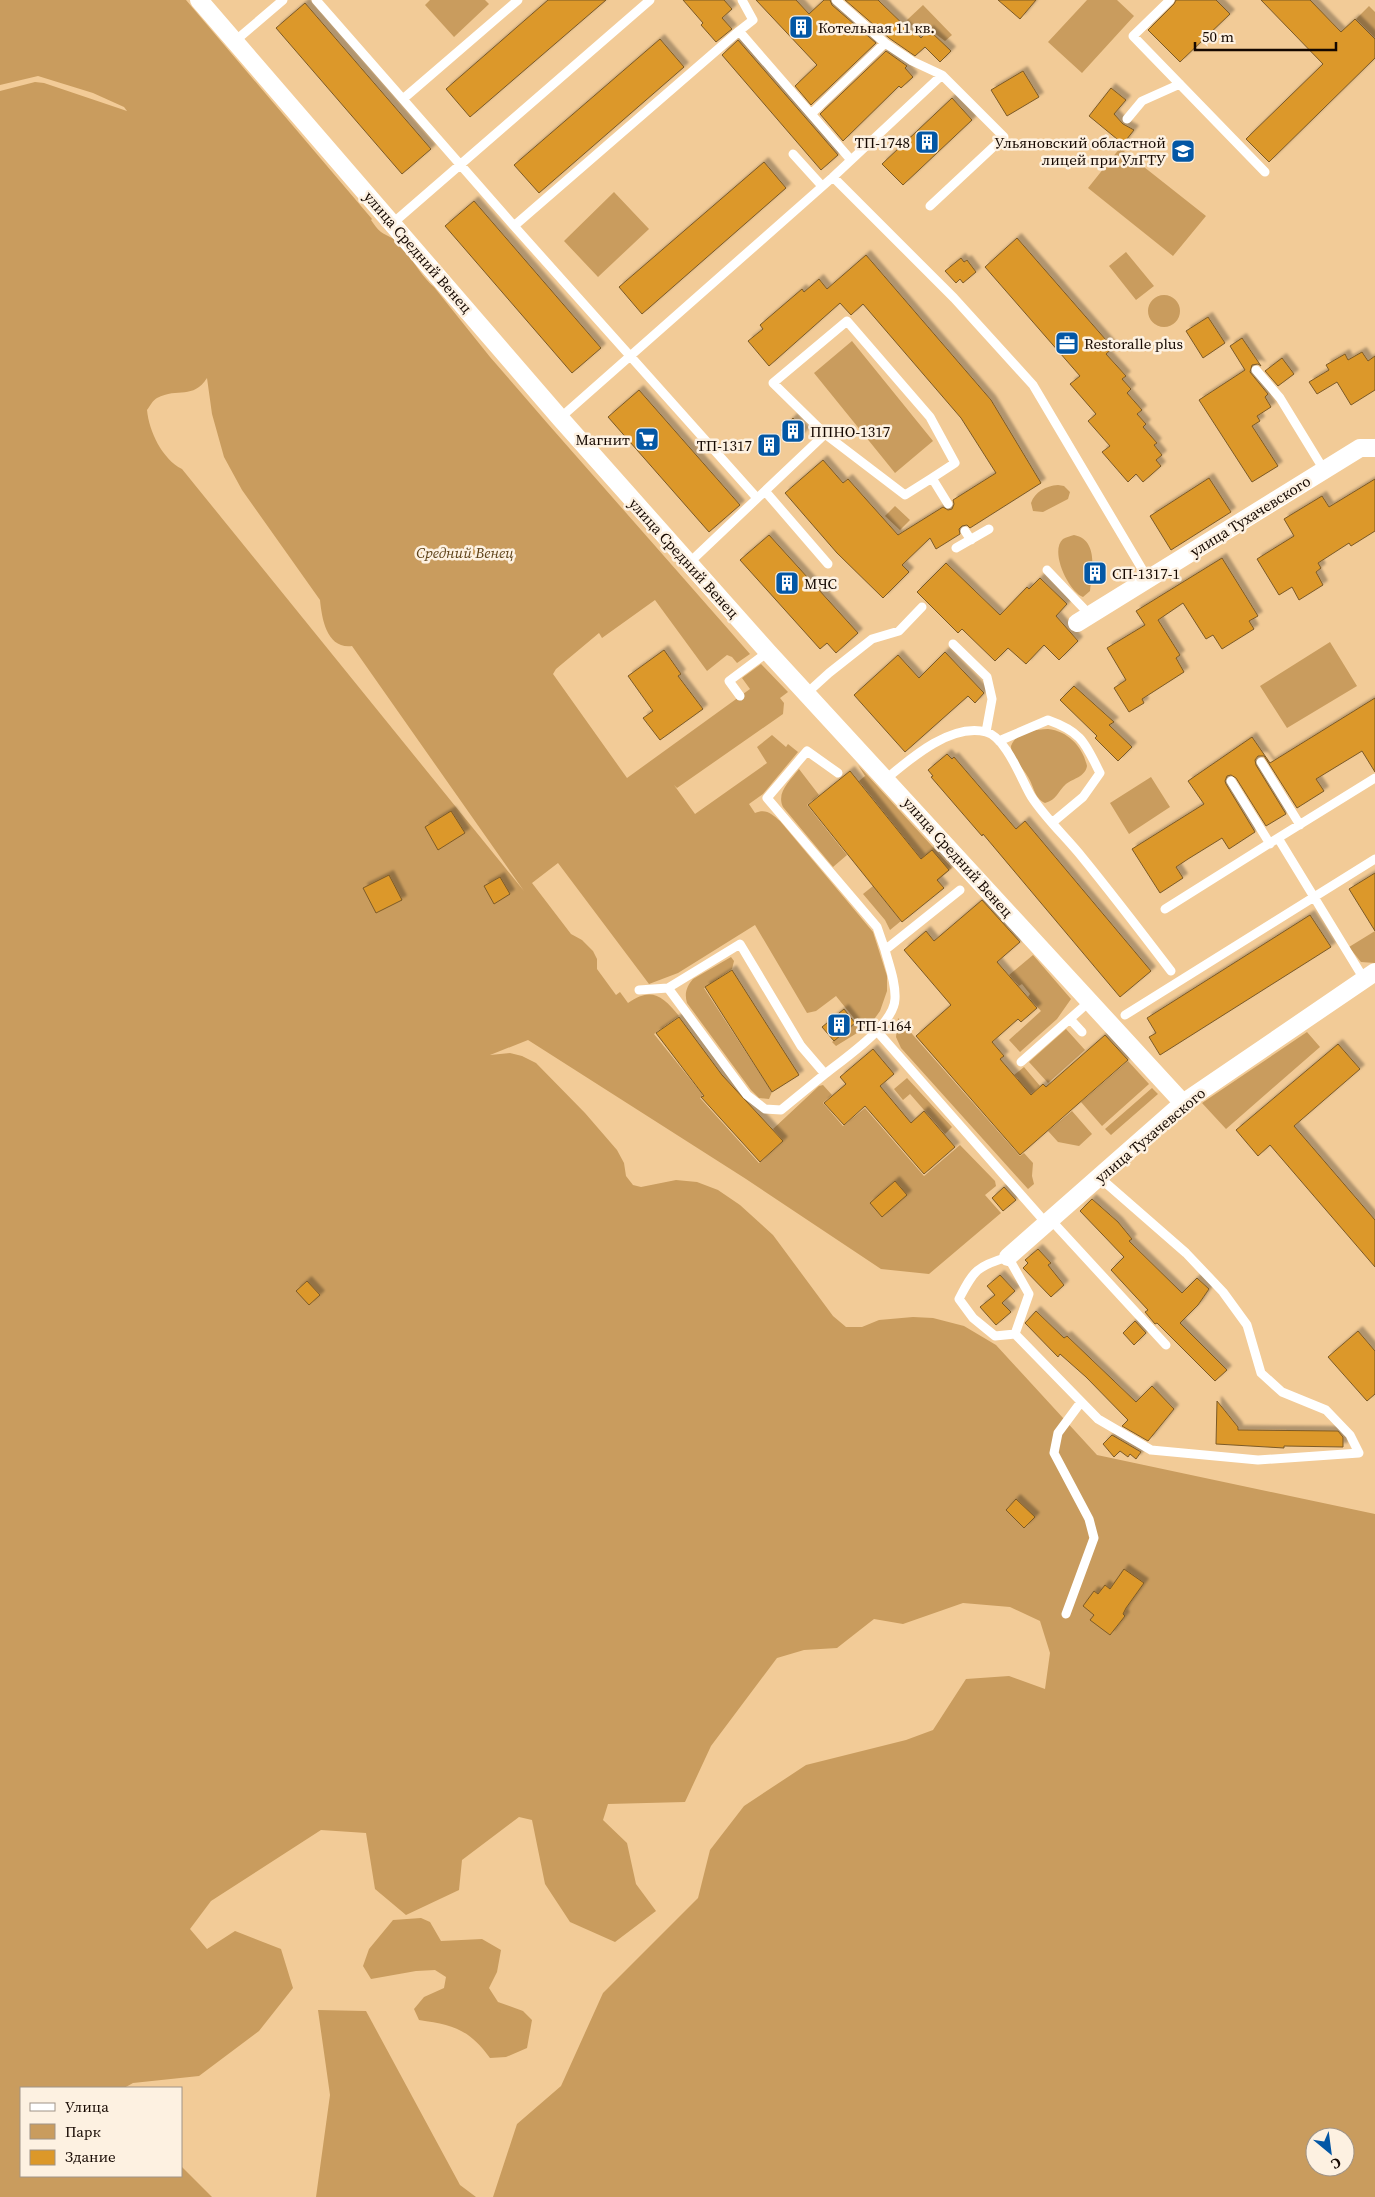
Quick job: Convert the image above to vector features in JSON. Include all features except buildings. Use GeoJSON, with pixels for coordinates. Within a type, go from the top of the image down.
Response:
{"type":"FeatureCollection","features":[{"type":"Feature","properties":{"kind":"street","name":"улица Средний Венец"},"geometry":{"type":"LineString","coordinates":[[199,0],[560,418],[768,652],[1183,1103]]}},
{"type":"Feature","properties":{"kind":"street","name":"улица Тухачевского"},"geometry":{"type":"LineString","coordinates":[[1084,619],[1360,448],[1375,448]]}},
{"type":"Feature","properties":{"kind":"street","name":"улица Тухачевского"},"geometry":{"type":"LineString","coordinates":[[1008,1257],[1183,1103],[1370,976]]}},
{"type":"Feature","properties":{"kind":"lane"},"geometry":{"type":"LineString","coordinates":[[234,40],[283,0]]}},
{"type":"Feature","properties":{"kind":"lane"},"geometry":{"type":"LineString","coordinates":[[316,0],[629,356],[757,498]]}},
{"type":"Feature","properties":{"kind":"lane"},"geometry":{"type":"LineString","coordinates":[[403,99],[518,0]]}},
{"type":"Feature","properties":{"kind":"lane"},"geometry":{"type":"LineString","coordinates":[[393,223],[650,0]]}},
{"type":"Feature","properties":{"kind":"lane"},"geometry":{"type":"LineString","coordinates":[[514,226],[712,62],[739,31],[753,20],[742,0]]}},
{"type":"Feature","properties":{"kind":"lane"},"geometry":{"type":"LineString","coordinates":[[836,0],[885,42],[912,61],[942,75],[1004,137],[930,206]]}},
{"type":"Feature","properties":{"kind":"lane"},"geometry":{"type":"LineString","coordinates":[[1170,0],[1133,36],[1265,172]]}},
{"type":"Feature","properties":{"kind":"lane"},"geometry":{"type":"LineString","coordinates":[[739,31],[852,160]]}},
{"type":"Feature","properties":{"kind":"lane"},"geometry":{"type":"LineString","coordinates":[[812,113],[885,42]]}},
{"type":"Feature","properties":{"kind":"lane"},"geometry":{"type":"LineString","coordinates":[[560,418],[852,160],[942,75]]}},
{"type":"Feature","properties":{"kind":"lane"},"geometry":{"type":"LineString","coordinates":[[1127,119],[1142,101],[1180,84]]}},
{"type":"Feature","properties":{"kind":"lane"},"geometry":{"type":"LineString","coordinates":[[794,154],[822,186]]}},
{"type":"Feature","properties":{"kind":"lane"},"geometry":{"type":"LineString","coordinates":[[833,177],[954,298],[1032,386],[1148,579]]}},
{"type":"Feature","properties":{"kind":"lane"},"geometry":{"type":"LineString","coordinates":[[847,321],[930,417],[955,463],[932,478],[905,495],[825,434],[773,383],[847,321]]}},
{"type":"Feature","properties":{"kind":"lane"},"geometry":{"type":"LineString","coordinates":[[1256,370],[1280,398],[1324,470]]}},
{"type":"Feature","properties":{"kind":"lane"},"geometry":{"type":"LineString","coordinates":[[689,563],[825,434]]}},
{"type":"Feature","properties":{"kind":"lane"},"geometry":{"type":"LineString","coordinates":[[932,478],[948,504]]}},
{"type":"Feature","properties":{"kind":"lane"},"geometry":{"type":"LineString","coordinates":[[766,490],[828,564]]}},
{"type":"Feature","properties":{"kind":"lane"},"geometry":{"type":"LineString","coordinates":[[956,548],[989,528]]}},
{"type":"Feature","properties":{"kind":"lane"},"geometry":{"type":"LineString","coordinates":[[965,531],[971,540]]}},
{"type":"Feature","properties":{"kind":"lane"},"geometry":{"type":"LineString","coordinates":[[1047,570],[1084,619]]}},
{"type":"Feature","properties":{"kind":"lane"},"geometry":{"type":"LineString","coordinates":[[807,694],[829,673],[872,639],[899,631],[922,607]]}},
{"type":"Feature","properties":{"kind":"lane"},"geometry":{"type":"LineString","coordinates":[[953,644],[987,677],[992,699],[986,732]]}},
{"type":"Feature","properties":{"kind":"lane"},"geometry":{"type":"LineString","coordinates":[[740,696],[729,681],[768,652]]}},
{"type":"Feature","properties":{"kind":"lane"},"geometry":{"type":"LineString","coordinates":[[999,741],[1048,720],[1069,727],[1087,746],[1100,773],[1083,797],[1053,822]]}},
{"type":"Feature","properties":{"kind":"lane"},"geometry":{"type":"LineString","coordinates":[[886,779],[930,745],[948,736],[970,730],[986,732],[999,741],[1032,797],[1138,927],[1171,971]]}},
{"type":"Feature","properties":{"kind":"lane"},"geometry":{"type":"LineString","coordinates":[[668,988],[747,1095],[765,1109],[781,1110],[826,1074],[888,1018],[895,1004],[894,988],[885,950],[877,928],[767,798],[807,751],[838,773]]}},
{"type":"Feature","properties":{"kind":"lane"},"geometry":{"type":"LineString","coordinates":[[1261,762],[1300,825]]}},
{"type":"Feature","properties":{"kind":"lane"},"geometry":{"type":"LineString","coordinates":[[1165,909],[1375,778]]}},
{"type":"Feature","properties":{"kind":"lane"},"geometry":{"type":"LineString","coordinates":[[1231,781],[1370,976]]}},
{"type":"Feature","properties":{"kind":"lane"},"geometry":{"type":"LineString","coordinates":[[1125,1016],[1375,859]]}},
{"type":"Feature","properties":{"kind":"lane"},"geometry":{"type":"LineString","coordinates":[[885,950],[960,890]]}},
{"type":"Feature","properties":{"kind":"lane"},"geometry":{"type":"LineString","coordinates":[[639,990],[668,988],[740,944],[801,1046],[826,1074]]}},
{"type":"Feature","properties":{"kind":"lane"},"geometry":{"type":"LineString","coordinates":[[1021,1062],[1090,1001]]}},
{"type":"Feature","properties":{"kind":"lane"},"geometry":{"type":"LineString","coordinates":[[1070,1019],[1082,1032]]}},
{"type":"Feature","properties":{"kind":"lane"},"geometry":{"type":"LineString","coordinates":[[876,1030],[1048,1221],[1166,1346]]}},
{"type":"Feature","properties":{"kind":"lane"},"geometry":{"type":"LineString","coordinates":[[1015,1334],[1098,1419],[1151,1450],[1258,1460],[1359,1453],[1350,1435],[1326,1410],[1282,1392],[1261,1372],[1247,1325],[1223,1292],[1186,1253],[1099,1176]]}},
{"type":"Feature","properties":{"kind":"lane"},"geometry":{"type":"LineString","coordinates":[[1008,1257],[1029,1294],[1015,1334],[995,1336],[973,1318],[959,1299],[971,1276],[986,1264],[1008,1257]]}},
{"type":"Feature","properties":{"kind":"lane"},"geometry":{"type":"LineString","coordinates":[[1066,1614],[1094,1538],[1089,1519],[1054,1453],[1058,1433],[1081,1402]]}},
{"type":"Feature","properties":{"kind":"green space","name":"Средний Венец"},"geometry":{"type":"Polygon","coordinates":[[[0,0],[186,0],[372,219],[377,228],[400,244],[424,277],[490,357],[750,654],[737,663],[732,657],[727,655],[707,671],[655,600],[602,638],[599,633],[556,669],[553,674],[627,778],[750,689],[742,678],[761,664],[788,692],[780,698],[784,703],[783,714],[677,788],[674,785],[695,814],[767,763],[757,747],[772,735],[786,747],[788,744],[798,752],[763,794],[749,804],[755,813],[766,811],[780,821],[873,932],[887,976],[887,991],[880,1011],[870,1025],[836,1046],[832,1042],[857,1022],[836,996],[816,1011],[807,1013],[755,925],[678,973],[649,984],[558,863],[532,883],[571,934],[582,940],[593,951],[597,959],[597,969],[616,995],[620,992],[628,1003],[643,995],[656,996],[667,1003],[679,1016],[654,1034],[703,1095],[700,1098],[759,1163],[783,1141],[773,1129],[819,1086],[823,1085],[832,1095],[823,1103],[843,1126],[865,1108],[924,1176],[960,1145],[995,1181],[996,1186],[985,1195],[1001,1213],[929,1274],[881,1269],[746,1179],[528,1040],[490,1055],[510,1053],[522,1056],[536,1063],[585,1113],[617,1150],[624,1163],[626,1176],[633,1185],[641,1187],[676,1180],[697,1182],[718,1190],[740,1205],[773,1235],[833,1316],[846,1327],[862,1327],[879,1320],[913,1317],[933,1318],[964,1326],[996,1345],[1097,1455],[1375,1514],[1375,2197],[493,2197],[517,2124],[561,2086],[603,1993],[698,1898],[710,1850],[744,1806],[806,1765],[906,1740],[933,1730],[966,1679],[1009,1676],[1045,1689],[1050,1653],[1040,1621],[1010,1607],[963,1603],[903,1624],[874,1619],[837,1648],[804,1650],[777,1658],[711,1746],[685,1802],[608,1804],[603,1820],[627,1843],[636,1884],[656,1911],[615,1942],[570,1922],[545,1884],[532,1820],[519,1817],[462,1860],[459,1890],[406,1915],[375,1889],[366,1833],[321,1830],[211,1901],[190,1929],[207,1949],[235,1931],[281,1949],[293,1988],[259,2031],[199,2076],[133,2083],[126,2087],[20,2087],[20,2177],[182,2177],[182,2167],[212,2197],[0,2197],[0,91],[35,82],[44,83],[127,111],[124,107],[93,93],[38,76],[0,85],[0,0]],[[207,378],[196,389],[172,393],[156,399],[147,410],[150,427],[168,459],[182,469],[524,891],[352,646],[344,646],[331,638],[324,624],[320,600],[242,490],[224,457],[212,414],[207,378]]]}},
{"type":"Feature","properties":{"kind":"green space"},"geometry":{"type":"Polygon","coordinates":[[[430,0],[485,0],[489,4],[454,37],[425,5],[430,0]]]}},
{"type":"Feature","properties":{"kind":"green space"},"geometry":{"type":"Polygon","coordinates":[[[1087,0],[1117,0],[1134,16],[1082,73],[1048,42],[1087,0]]]}},
{"type":"Feature","properties":{"kind":"green space"},"geometry":{"type":"Polygon","coordinates":[[[923,5],[952,35],[945,41],[929,29],[921,36],[907,20],[923,5]]]}},
{"type":"Feature","properties":{"kind":"green space"},"geometry":{"type":"Polygon","coordinates":[[[1369,6],[1375,12],[1375,38],[1356,19],[1369,6]]]}},
{"type":"Feature","properties":{"kind":"green space"},"geometry":{"type":"Polygon","coordinates":[[[1120,148],[1206,216],[1173,256],[1088,188],[1120,148]]]}},
{"type":"Feature","properties":{"kind":"green space"},"geometry":{"type":"Polygon","coordinates":[[[614,192],[649,229],[598,277],[564,241],[614,192]]]}},
{"type":"Feature","properties":{"kind":"green space"},"geometry":{"type":"Polygon","coordinates":[[[1126,252],[1154,286],[1136,300],[1109,266],[1126,252]]]}},
{"type":"Feature","properties":{"kind":"green space"},"geometry":{"type":"Polygon","coordinates":[[[1164,295],[1176,299],[1180,311],[1176,323],[1164,327],[1152,323],[1148,311],[1152,299],[1164,295]]]}},
{"type":"Feature","properties":{"kind":"green space"},"geometry":{"type":"Polygon","coordinates":[[[852,341],[933,441],[895,473],[814,373],[852,341]]]}},
{"type":"Feature","properties":{"kind":"green space"},"geometry":{"type":"Polygon","coordinates":[[[1058,485],[1064,486],[1070,492],[1068,499],[1043,512],[1033,511],[1031,503],[1038,493],[1045,488],[1058,485]]]}},
{"type":"Feature","properties":{"kind":"green space"},"geometry":{"type":"Polygon","coordinates":[[[895,506],[910,520],[900,530],[885,516],[895,506]]]}},
{"type":"Feature","properties":{"kind":"green space"},"geometry":{"type":"Polygon","coordinates":[[[1074,535],[1082,538],[1091,550],[1092,575],[1090,591],[1083,597],[1072,588],[1062,571],[1059,561],[1059,545],[1063,539],[1074,535]]]}},
{"type":"Feature","properties":{"kind":"green space"},"geometry":{"type":"Polygon","coordinates":[[[1330,642],[1357,686],[1287,728],[1260,686],[1330,642]]]}},
{"type":"Feature","properties":{"kind":"green space"},"geometry":{"type":"Polygon","coordinates":[[[1048,729],[1062,733],[1074,741],[1082,752],[1087,766],[1082,775],[1066,784],[1055,798],[1045,803],[1036,795],[1028,777],[1015,759],[1011,746],[1021,734],[1048,729]]]}},
{"type":"Feature","properties":{"kind":"green space"},"geometry":{"type":"Polygon","coordinates":[[[858,765],[952,868],[938,880],[859,781],[865,776],[858,765]]]}},
{"type":"Feature","properties":{"kind":"green space"},"geometry":{"type":"Polygon","coordinates":[[[799,769],[819,795],[807,805],[847,855],[833,867],[783,807],[781,802],[781,796],[788,782],[799,769]]]}},
{"type":"Feature","properties":{"kind":"green space"},"geometry":{"type":"Polygon","coordinates":[[[1151,777],[1170,807],[1129,834],[1110,803],[1151,777]]]}},
{"type":"Feature","properties":{"kind":"green space"},"geometry":{"type":"Polygon","coordinates":[[[873,886],[901,921],[890,930],[885,920],[863,894],[873,886]]]}},
{"type":"Feature","properties":{"kind":"green space"},"geometry":{"type":"Polygon","coordinates":[[[1375,931],[1375,963],[1361,962],[1349,947],[1375,931]]]}},
{"type":"Feature","properties":{"kind":"green space"},"geometry":{"type":"Polygon","coordinates":[[[1033,955],[1071,999],[1057,1019],[1020,1052],[1009,1040],[1041,1011],[1028,997],[1030,994],[1022,984],[1019,986],[1009,975],[1033,955]]]}},
{"type":"Feature","properties":{"kind":"green space"},"geometry":{"type":"Polygon","coordinates":[[[731,957],[734,961],[732,969],[704,988],[772,1092],[769,1099],[759,1098],[751,1090],[687,1003],[687,990],[693,979],[731,957]]]}},
{"type":"Feature","properties":{"kind":"green space"},"geometry":{"type":"Polygon","coordinates":[[[898,1018],[1020,1156],[1024,1153],[1033,1163],[1032,1176],[1034,1184],[1028,1189],[901,1048],[896,1037],[898,1018]]]}},
{"type":"Feature","properties":{"kind":"green space"},"geometry":{"type":"Polygon","coordinates":[[[1066,1029],[1085,1050],[1048,1083],[1029,1062],[1066,1029]]]}},
{"type":"Feature","properties":{"kind":"green space"},"geometry":{"type":"Polygon","coordinates":[[[1307,1032],[1320,1047],[1226,1129],[1202,1103],[1307,1032]]]}},
{"type":"Feature","properties":{"kind":"green space"},"geometry":{"type":"Polygon","coordinates":[[[1128,1061],[1149,1084],[1102,1126],[1081,1102],[1128,1061]]]}},
{"type":"Feature","properties":{"kind":"green space"},"geometry":{"type":"Polygon","coordinates":[[[1024,1067],[1040,1086],[1020,1104],[1007,1090],[1018,1079],[1014,1075],[1024,1067]]]}},
{"type":"Feature","properties":{"kind":"green space"},"geometry":{"type":"Polygon","coordinates":[[[907,1078],[952,1127],[945,1134],[910,1094],[903,1100],[894,1089],[907,1078]]]}},
{"type":"Feature","properties":{"kind":"green space"},"geometry":{"type":"Polygon","coordinates":[[[1152,1088],[1158,1094],[1111,1135],[1105,1129],[1152,1088]]]}},
{"type":"Feature","properties":{"kind":"green space"},"geometry":{"type":"Polygon","coordinates":[[[1072,1111],[1092,1134],[1079,1146],[1058,1142],[1048,1131],[1072,1111]]]}},
{"type":"Feature","properties":{"kind":"green space"},"geometry":{"type":"Polygon","coordinates":[[[421,1918],[430,1922],[441,1941],[482,1939],[501,1950],[497,1972],[489,1988],[498,2002],[523,2011],[532,2020],[527,2048],[506,2057],[490,2058],[475,2041],[459,2030],[419,2020],[414,2009],[424,1997],[444,1988],[446,1977],[435,1970],[416,1971],[371,1979],[363,1966],[369,1949],[393,1920],[421,1918]]]}},
{"type":"Feature","properties":{"kind":"green space"},"geometry":{"type":"Polygon","coordinates":[[[318,2010],[366,2011],[460,2185],[476,2197],[316,2197],[330,2095],[318,2010]]]}},
{"type":"Feature","properties":{"kind":"place","name":"Котельная 11 кв."},"geometry":{"type":"Point","coordinates":[801,27]}},
{"type":"Feature","properties":{"kind":"place","name":"ТП-1748"},"geometry":{"type":"Point","coordinates":[927,142]}},
{"type":"Feature","properties":{"kind":"place","name":"Ульяновский областной лицей при УлГТУ"},"geometry":{"type":"Point","coordinates":[1183,151]}},
{"type":"Feature","properties":{"kind":"place","name":"Restoralle plus"},"geometry":{"type":"Point","coordinates":[1067,343]}},
{"type":"Feature","properties":{"kind":"place","name":"ППНО-1317"},"geometry":{"type":"Point","coordinates":[793,431]}},
{"type":"Feature","properties":{"kind":"place","name":"Магнит"},"geometry":{"type":"Point","coordinates":[647,439]}},
{"type":"Feature","properties":{"kind":"place","name":"ТП-1317"},"geometry":{"type":"Point","coordinates":[769,445]}},
{"type":"Feature","properties":{"kind":"place","name":"СП-1317-1"},"geometry":{"type":"Point","coordinates":[1095,573]}},
{"type":"Feature","properties":{"kind":"place","name":"МЧС"},"geometry":{"type":"Point","coordinates":[787,583]}},
{"type":"Feature","properties":{"kind":"place","name":"ТП-1164"},"geometry":{"type":"Point","coordinates":[839,1025]}}]}
